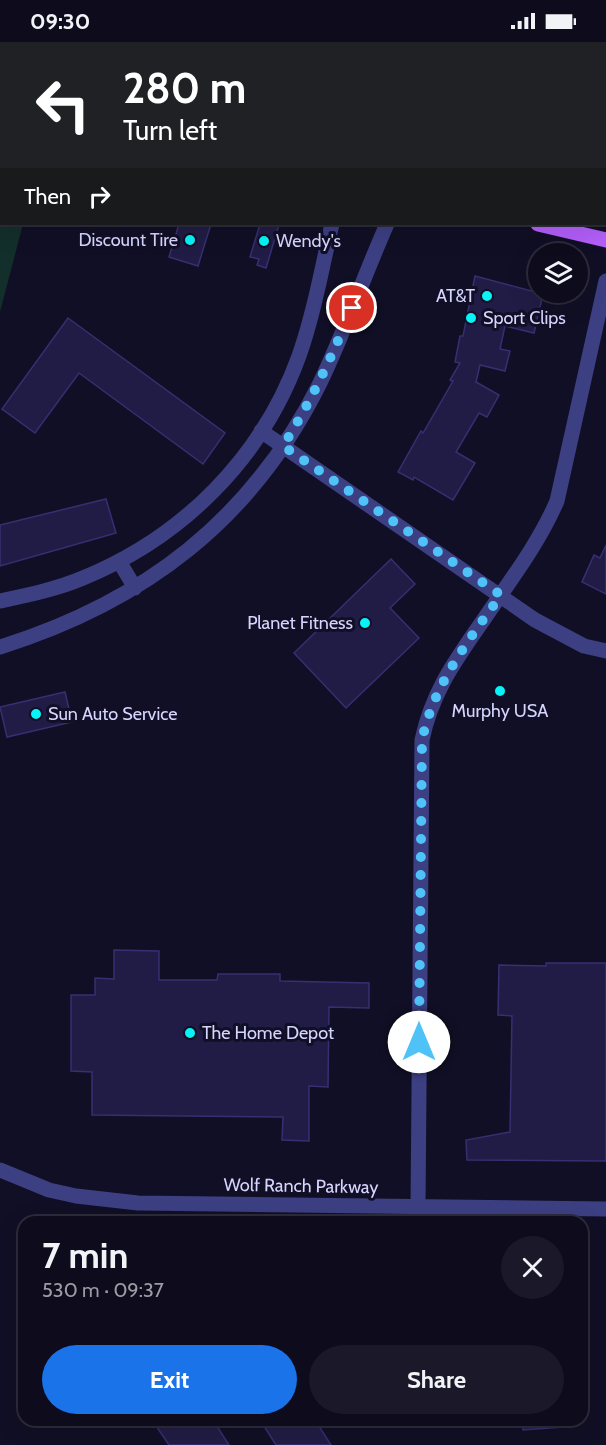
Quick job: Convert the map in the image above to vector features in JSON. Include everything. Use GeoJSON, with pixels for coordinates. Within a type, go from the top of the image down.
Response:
{"type":"FeatureCollection","features":[{"type":"Feature","properties":{"kind":"main road"},"geometry":{"type":"LineString","coordinates":[[542,225],[606,240]]}},
{"type":"Feature","properties":{"kind":"street"},"geometry":{"type":"LineString","coordinates":[[0,602],[63,585],[119,561],[165,533],[203,502],[232,472],[261,431],[279,400],[299,356],[332,225]]}},
{"type":"Feature","properties":{"kind":"street"},"geometry":{"type":"LineString","coordinates":[[0,647],[60,626],[135,588],[168,567],[205,536],[237,504],[283,446],[303,414],[320,382],[387,225]]}},
{"type":"Feature","properties":{"kind":"street"},"geometry":{"type":"LineString","coordinates":[[418,1207],[422,740],[426,721],[441,684],[531,551],[545,528],[557,501],[606,281]]}},
{"type":"Feature","properties":{"kind":"street"},"geometry":{"type":"LineString","coordinates":[[261,431],[535,620],[584,646],[606,651]]}},
{"type":"Feature","properties":{"kind":"street"},"geometry":{"type":"LineString","coordinates":[[119,561],[135,588]]}},
{"type":"Feature","properties":{"kind":"street","name":"Wolf Ranch Parkway"},"geometry":{"type":"LineString","coordinates":[[0,1170],[49,1190],[76,1196],[138,1203],[606,1209]]}},
{"type":"Feature","properties":{"kind":"green space"},"geometry":{"type":"Polygon","coordinates":[[[0,225],[23,225],[0,312],[0,225]]]}},
{"type":"Feature","properties":{"kind":"building","name":"Discount Tire"},"geometry":{"type":"Polygon","coordinates":[[[179,225],[211,225],[198,266],[169,257],[179,225]]]}},
{"type":"Feature","properties":{"kind":"building","name":"Wendy's"},"geometry":{"type":"Polygon","coordinates":[[[260,225],[279,225],[266,268],[257,265],[259,259],[250,257],[260,225]]]}},
{"type":"Feature","properties":{"kind":"building"},"geometry":{"type":"Polygon","coordinates":[[[475,276],[528,290],[528,303],[541,303],[534,333],[505,326],[500,349],[510,351],[505,371],[480,365],[476,382],[499,395],[487,417],[479,413],[456,452],[475,463],[453,500],[414,477],[413,480],[398,472],[453,381],[450,380],[460,363],[455,362],[460,336],[463,336],[475,276]]]}},
{"type":"Feature","properties":{"kind":"building"},"geometry":{"type":"Polygon","coordinates":[[[68,318],[225,433],[203,464],[79,373],[35,433],[2,409],[68,318]]]}},
{"type":"Feature","properties":{"kind":"building"},"geometry":{"type":"Polygon","coordinates":[[[106,499],[116,533],[0,566],[0,525],[106,499]]]}},
{"type":"Feature","properties":{"kind":"building"},"geometry":{"type":"Polygon","coordinates":[[[606,545],[606,594],[582,582],[594,555],[600,558],[606,545]]]}},
{"type":"Feature","properties":{"kind":"building","name":"Planet Fitness"},"geometry":{"type":"Polygon","coordinates":[[[391,559],[415,584],[390,608],[419,638],[346,708],[294,653],[391,559]]]}},
{"type":"Feature","properties":{"kind":"building","name":"Sun Auto Service"},"geometry":{"type":"Polygon","coordinates":[[[65,692],[72,722],[7,737],[0,707],[65,692]]]}},
{"type":"Feature","properties":{"kind":"building","name":"The Home Depot"},"geometry":{"type":"Polygon","coordinates":[[[114,950],[159,951],[159,980],[217,980],[218,974],[280,974],[280,981],[369,983],[369,1008],[329,1007],[328,1087],[309,1086],[309,1141],[282,1140],[283,1117],[92,1115],[92,1072],[71,1071],[71,995],[95,995],[95,978],[114,979],[114,950]]]}},
{"type":"Feature","properties":{"kind":"building"},"geometry":{"type":"Polygon","coordinates":[[[546,963],[606,963],[606,1161],[467,1160],[466,1140],[510,1132],[512,1016],[498,1015],[499,965],[546,966],[546,963]]]}},
{"type":"Feature","properties":{"kind":"building"},"geometry":{"type":"Polygon","coordinates":[[[156,1426],[217,1426],[229,1445],[169,1445],[156,1426]]]}},
{"type":"Feature","properties":{"kind":"building"},"geometry":{"type":"Polygon","coordinates":[[[264,1426],[319,1426],[331,1445],[276,1445],[264,1426]]]}},
{"type":"Feature","properties":{"kind":"building"},"geometry":{"type":"Polygon","coordinates":[[[523,1426],[563,1426],[563,1427],[523,1430],[523,1426]]]}},
{"type":"Feature","properties":{"kind":"place","name":"Discount Tire"},"geometry":{"type":"Point","coordinates":[190,240]}},
{"type":"Feature","properties":{"kind":"place","name":"Wendy's"},"geometry":{"type":"Point","coordinates":[264,241]}},
{"type":"Feature","properties":{"kind":"place","name":"AT&T"},"geometry":{"type":"Point","coordinates":[487,296]}},
{"type":"Feature","properties":{"kind":"place","name":"Sport Clips"},"geometry":{"type":"Point","coordinates":[471,318]}},
{"type":"Feature","properties":{"kind":"place","name":"Planet Fitness"},"geometry":{"type":"Point","coordinates":[365,623]}},
{"type":"Feature","properties":{"kind":"place","name":"Murphy USA"},"geometry":{"type":"Point","coordinates":[500,691]}},
{"type":"Feature","properties":{"kind":"place","name":"Sun Auto Service"},"geometry":{"type":"Point","coordinates":[36,714]}},
{"type":"Feature","properties":{"kind":"place","name":"The Home Depot"},"geometry":{"type":"Point","coordinates":[190,1033]}},
{"type":"Feature","properties":{"kind":"route"},"geometry":{"type":"LineString","coordinates":[[352,308],[320,382],[283,446],[501,595],[441,684],[426,721],[422,740],[419,1042]]}}]}
